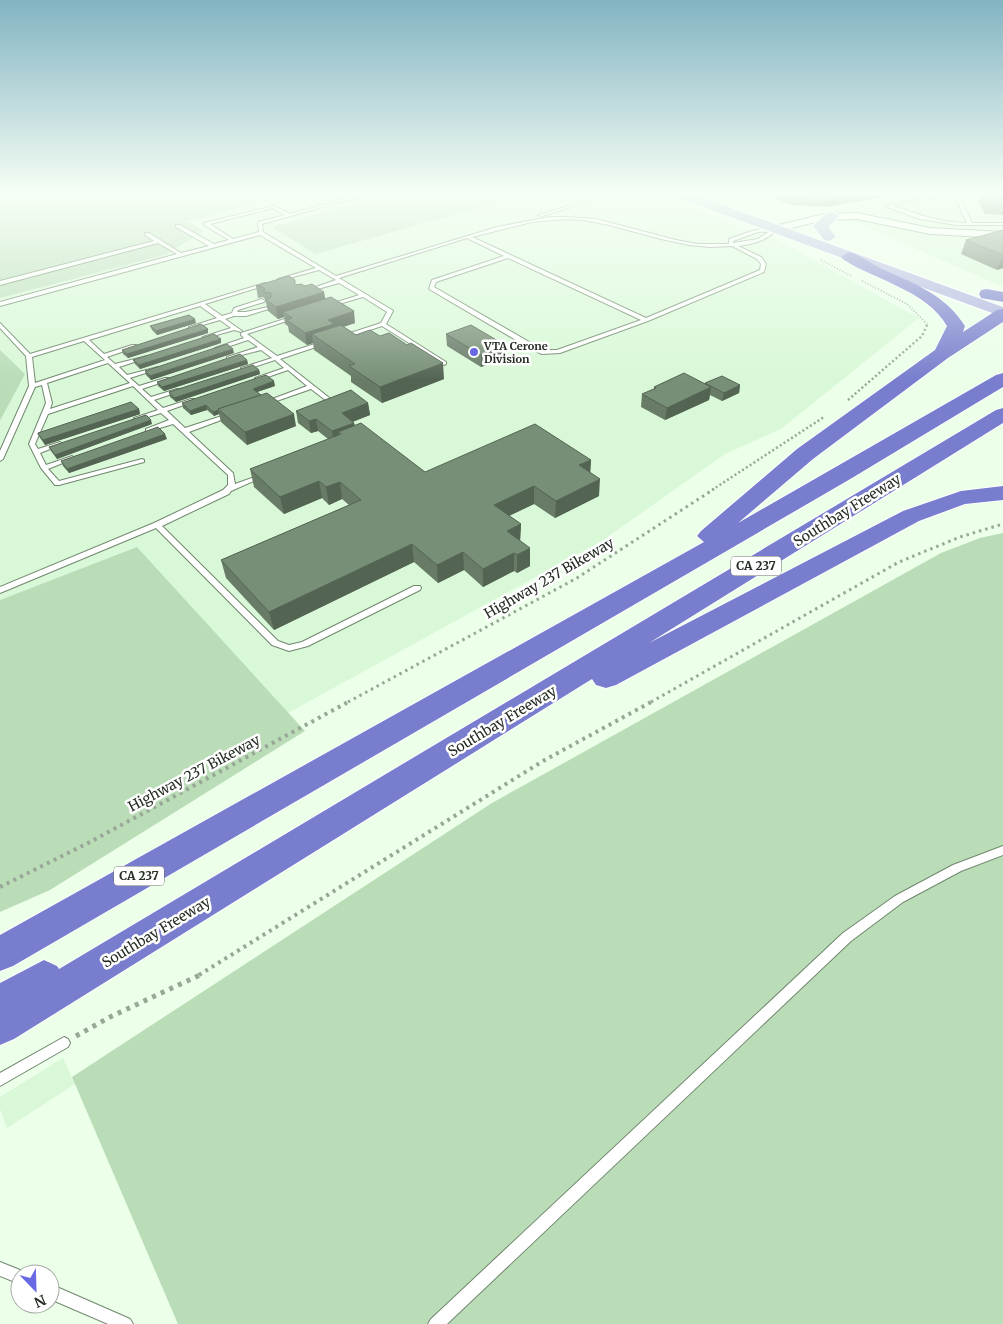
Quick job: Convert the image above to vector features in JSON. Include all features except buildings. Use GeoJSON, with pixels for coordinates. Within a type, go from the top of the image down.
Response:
{"type":"FeatureCollection","features":[{"type":"Feature","properties":{"kind":"highway"},"geometry":{"type":"LineString","coordinates":[[849,257],[863,267],[928,297],[946,311],[956,326],[954,334],[942,354]]}},
{"type":"Feature","properties":{"kind":"highway"},"geometry":{"type":"LineString","coordinates":[[659,578],[805,454],[942,354],[1003,313]]}},
{"type":"Feature","properties":{"kind":"highway","name":"CA 237"},"geometry":{"type":"LineString","coordinates":[[0,954],[659,578],[1003,379]]}},
{"type":"Feature","properties":{"kind":"highway"},"geometry":{"type":"LineString","coordinates":[[0,1004],[330,810],[1003,405]]}},
{"type":"Feature","properties":{"kind":"highway","name":"Southbay Freeway"},"geometry":{"type":"LineString","coordinates":[[0,1026],[508,718],[1003,414]]}},
{"type":"Feature","properties":{"kind":"highway"},"geometry":{"type":"LineString","coordinates":[[508,718],[592,685],[911,516],[961,498],[1003,493]]}},
{"type":"Feature","properties":{"kind":"main road"},"geometry":{"type":"LineString","coordinates":[[849,257],[1003,313]]}},
{"type":"Feature","properties":{"kind":"main road"},"geometry":{"type":"LineString","coordinates":[[885,257],[998,297]]}},
{"type":"Feature","properties":{"kind":"lane"},"geometry":{"type":"LineString","coordinates":[[0,283],[99,257]]}},
{"type":"Feature","properties":{"kind":"lane"},"geometry":{"type":"LineString","coordinates":[[0,304],[174,257]]}},
{"type":"Feature","properties":{"kind":"lane"},"geometry":{"type":"LineString","coordinates":[[299,257],[390,311],[383,324],[338,338]]}},
{"type":"Feature","properties":{"kind":"lane"},"geometry":{"type":"LineString","coordinates":[[302,293],[311,294],[318,288],[337,279],[406,257]]}},
{"type":"Feature","properties":{"kind":"lane"},"geometry":{"type":"LineString","coordinates":[[506,257],[431,284],[433,291],[535,349],[549,352],[564,350],[646,320],[762,271],[764,264],[757,257]]}},
{"type":"Feature","properties":{"kind":"lane"},"geometry":{"type":"LineString","coordinates":[[510,257],[646,320]]}},
{"type":"Feature","properties":{"kind":"lane"},"geometry":{"type":"LineString","coordinates":[[29,356],[318,269]]}},
{"type":"Feature","properties":{"kind":"lane"},"geometry":{"type":"LineString","coordinates":[[326,307],[363,295]]}},
{"type":"Feature","properties":{"kind":"lane"},"geometry":{"type":"LineString","coordinates":[[201,304],[276,358],[330,401]]}},
{"type":"Feature","properties":{"kind":"lane"},"geometry":{"type":"LineString","coordinates":[[234,314],[236,309],[266,304]]}},
{"type":"Feature","properties":{"kind":"lane"},"geometry":{"type":"LineString","coordinates":[[185,330],[234,314],[246,314],[266,304]]}},
{"type":"Feature","properties":{"kind":"lane"},"geometry":{"type":"LineString","coordinates":[[211,350],[298,316]]}},
{"type":"Feature","properties":{"kind":"lane"},"geometry":{"type":"LineString","coordinates":[[383,324],[444,363]]}},
{"type":"Feature","properties":{"kind":"lane"},"geometry":{"type":"LineString","coordinates":[[0,325],[29,356],[32,386],[0,459]]}},
{"type":"Feature","properties":{"kind":"lane"},"geometry":{"type":"LineString","coordinates":[[198,340],[236,328]]}},
{"type":"Feature","properties":{"kind":"lane"},"geometry":{"type":"LineString","coordinates":[[85,339],[231,474],[233,482],[230,489]]}},
{"type":"Feature","properties":{"kind":"lane"},"geometry":{"type":"LineString","coordinates":[[231,373],[330,341]]}},
{"type":"Feature","properties":{"kind":"lane"},"geometry":{"type":"LineString","coordinates":[[109,361],[140,344]]}},
{"type":"Feature","properties":{"kind":"lane"},"geometry":{"type":"LineString","coordinates":[[218,362],[262,348]]}},
{"type":"Feature","properties":{"kind":"lane"},"geometry":{"type":"LineString","coordinates":[[32,386],[109,361],[152,355]]}},
{"type":"Feature","properties":{"kind":"lane"},"geometry":{"type":"LineString","coordinates":[[126,377],[164,365]]}},
{"type":"Feature","properties":{"kind":"lane"},"geometry":{"type":"LineString","coordinates":[[253,380],[289,368]]}},
{"type":"Feature","properties":{"kind":"lane"},"geometry":{"type":"LineString","coordinates":[[45,413],[174,376]]}},
{"type":"Feature","properties":{"kind":"lane"},"geometry":{"type":"LineString","coordinates":[[44,382],[49,403],[32,444],[44,468],[57,484],[142,461]]}},
{"type":"Feature","properties":{"kind":"lane"},"geometry":{"type":"LineString","coordinates":[[254,407],[312,386]]}},
{"type":"Feature","properties":{"kind":"lane"},"geometry":{"type":"LineString","coordinates":[[150,399],[186,388]]}},
{"type":"Feature","properties":{"kind":"lane"},"geometry":{"type":"LineString","coordinates":[[126,422],[198,398]]}},
{"type":"Feature","properties":{"kind":"lane"},"geometry":{"type":"LineString","coordinates":[[184,431],[237,413]]}},
{"type":"Feature","properties":{"kind":"lane"},"geometry":{"type":"LineString","coordinates":[[137,434],[174,421]]}},
{"type":"Feature","properties":{"kind":"lane"},"geometry":{"type":"LineString","coordinates":[[37,452],[64,443]]}},
{"type":"Feature","properties":{"kind":"lane"},"geometry":{"type":"LineString","coordinates":[[44,468],[81,454]]}},
{"type":"Feature","properties":{"kind":"lane"},"geometry":{"type":"LineString","coordinates":[[0,590],[157,525],[221,496],[230,489],[266,475]]}},
{"type":"Feature","properties":{"kind":"lane"},"geometry":{"type":"LineString","coordinates":[[157,525],[281,646],[289,648],[306,644],[417,588]]}},
{"type":"Feature","properties":{"kind":"lane"},"geometry":{"type":"LineString","coordinates":[[436,1324],[847,937],[899,899],[956,868],[1003,850]]}},
{"type":"Feature","properties":{"kind":"lane"},"geometry":{"type":"LineString","coordinates":[[0,1080],[64,1043]]}},
{"type":"Feature","properties":{"kind":"lane"},"geometry":{"type":"LineString","coordinates":[[60,1295],[124,1324]]}},
{"type":"Feature","properties":{"kind":"path"},"geometry":{"type":"LineString","coordinates":[[818,259],[898,299],[924,319],[927,325],[922,336],[841,405]]}},
{"type":"Feature","properties":{"kind":"path","name":"Highway 237 Bikeway"},"geometry":{"type":"LineString","coordinates":[[0,887],[90,842],[577,578],[827,416]]}},
{"type":"Feature","properties":{"kind":"path"},"geometry":{"type":"LineString","coordinates":[[64,1043],[110,1017],[207,972],[543,761],[738,655],[899,562],[960,537],[1003,524]]}},
{"type":"Feature","properties":{"kind":"shaded area"},"geometry":{"type":"Polygon","coordinates":[[[0,257],[158,257],[0,298],[0,257]]]}},
{"type":"Feature","properties":{"kind":"shaded area","name":"VTA Cerone Division"},"geometry":{"type":"Polygon","coordinates":[[[48,257],[808,257],[919,318],[781,429],[725,454],[603,540],[288,713],[137,547],[0,600],[0,422],[16,391],[0,391],[0,269],[48,257]]]}},
{"type":"Feature","properties":{"kind":"shaded area"},"geometry":{"type":"Polygon","coordinates":[[[934,257],[1003,257],[1003,287],[934,257]]]}},
{"type":"Feature","properties":{"kind":"shaded area"},"geometry":{"type":"Polygon","coordinates":[[[0,350],[25,374],[0,421],[0,350]]]}},
{"type":"Feature","properties":{"kind":"shaded area"},"geometry":{"type":"Polygon","coordinates":[[[1003,533],[1003,1324],[178,1324],[72,1077],[492,803],[941,553],[980,538],[1003,533]]]}},
{"type":"Feature","properties":{"kind":"shaded area"},"geometry":{"type":"Polygon","coordinates":[[[137,547],[305,731],[50,890],[0,912],[0,600],[137,547]]]}},
{"type":"Feature","properties":{"kind":"shaded area"},"geometry":{"type":"Polygon","coordinates":[[[63,1058],[75,1084],[7,1128],[0,1109],[0,1097],[63,1058]]]}},
{"type":"Feature","properties":{"kind":"place","name":"VTA Cerone Division"},"geometry":{"type":"Point","coordinates":[474,352]}}]}
